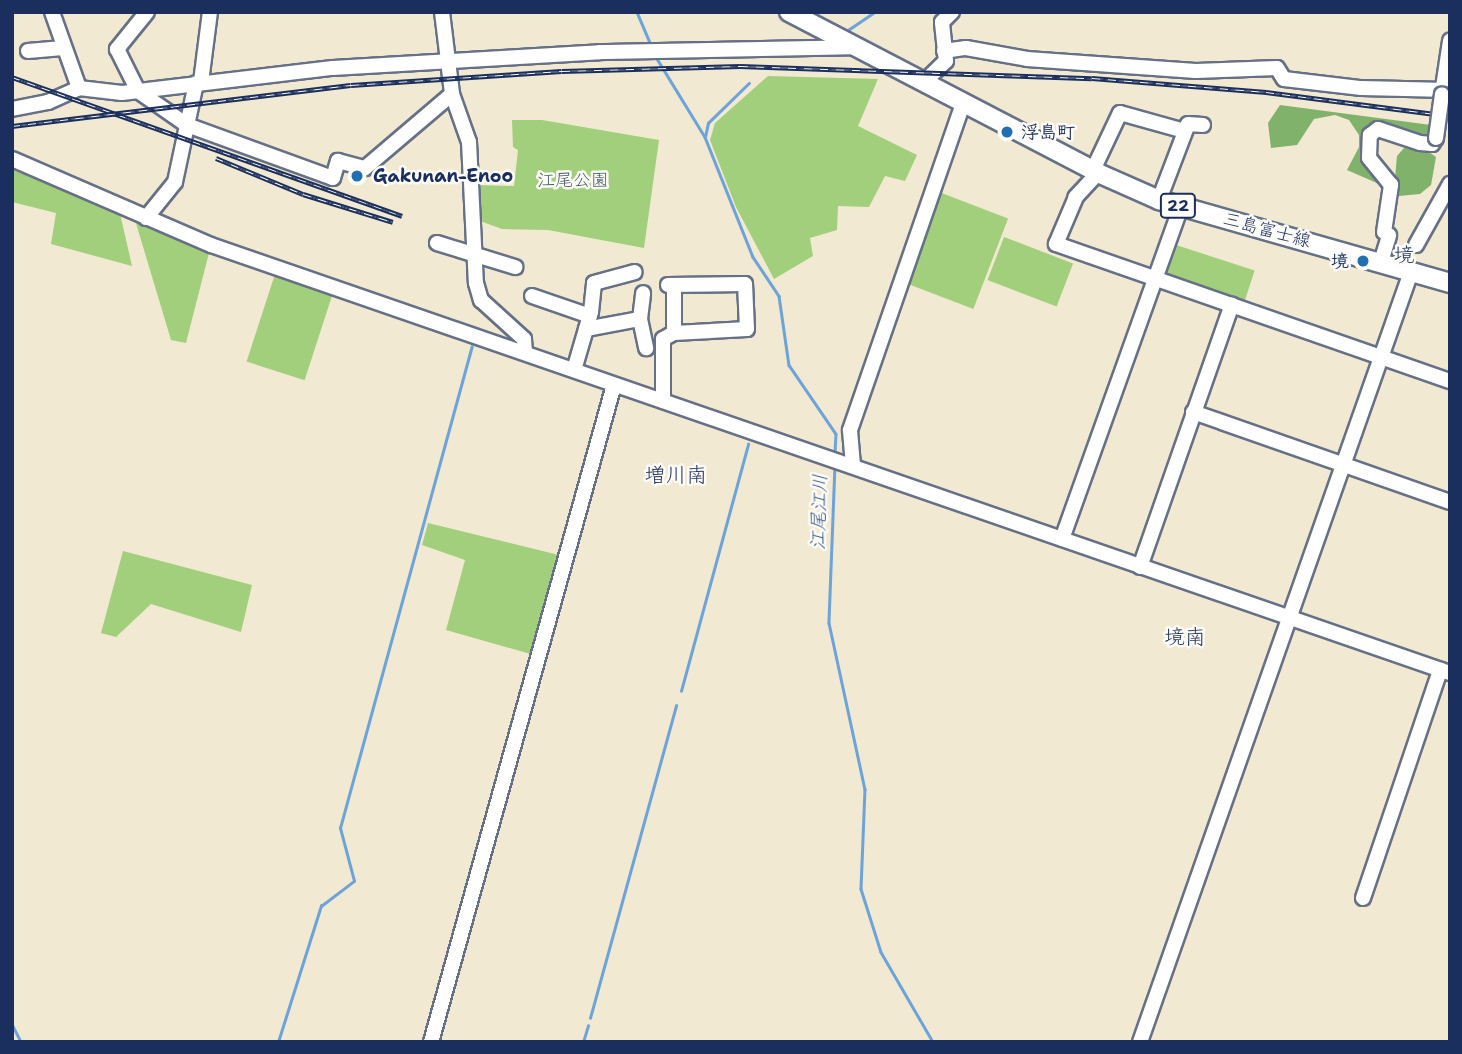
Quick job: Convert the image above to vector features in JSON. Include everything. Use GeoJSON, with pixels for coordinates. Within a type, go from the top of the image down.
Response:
{"type":"FeatureCollection","features":[{"type":"Feature","properties":{"kind":"main road","name":"三島富士線"},"geometry":{"type":"LineString","coordinates":[[789,12],[813,18],[845,40],[925,81],[963,104],[1096,172],[1159,200],[1450,283]]}},
{"type":"Feature","properties":{"kind":"street"},"geometry":{"type":"LineString","coordinates":[[52,12],[79,88]]}},
{"type":"Feature","properties":{"kind":"street"},"geometry":{"type":"LineString","coordinates":[[147,12],[117,49],[138,91],[187,125],[333,178],[338,161],[365,168],[452,94]]}},
{"type":"Feature","properties":{"kind":"street"},"geometry":{"type":"LineString","coordinates":[[146,218],[175,182],[199,83],[210,12]]}},
{"type":"Feature","properties":{"kind":"street"},"geometry":{"type":"LineString","coordinates":[[442,12],[452,94],[469,142],[474,253],[481,300],[524,339],[525,352]]}},
{"type":"Feature","properties":{"kind":"street"},"geometry":{"type":"LineString","coordinates":[[925,81],[946,61],[942,22],[952,12]]}},
{"type":"Feature","properties":{"kind":"street"},"geometry":{"type":"LineString","coordinates":[[12,109],[48,102],[79,88],[102,93],[138,91],[449,60],[600,52],[822,50],[845,40]]}},
{"type":"Feature","properties":{"kind":"street"},"geometry":{"type":"LineString","coordinates":[[1381,262],[1387,233],[1391,185],[1369,158],[1370,135],[1378,129],[1420,143],[1432,144],[1436,138],[1445,91],[1450,41]]}},
{"type":"Feature","properties":{"kind":"street"},"geometry":{"type":"LineString","coordinates":[[27,51],[63,48]]}},
{"type":"Feature","properties":{"kind":"street"},"geometry":{"type":"LineString","coordinates":[[944,51],[966,48],[1027,59],[1196,71],[1277,68],[1283,79],[1335,85],[1445,91]]}},
{"type":"Feature","properties":{"kind":"street"},"geometry":{"type":"LineString","coordinates":[[850,463],[849,430],[963,104]]}},
{"type":"Feature","properties":{"kind":"street"},"geometry":{"type":"LineString","coordinates":[[1185,131],[1120,113],[1096,172],[1076,197],[1056,244],[1450,381]]}},
{"type":"Feature","properties":{"kind":"street"},"geometry":{"type":"LineString","coordinates":[[1159,200],[1188,124],[1203,125]]}},
{"type":"Feature","properties":{"kind":"street"},"geometry":{"type":"LineString","coordinates":[[12,159],[211,245],[614,385],[850,463],[1062,540],[1445,672],[1363,898]]}},
{"type":"Feature","properties":{"kind":"street"},"geometry":{"type":"LineString","coordinates":[[1416,245],[1450,184]]}},
{"type":"Feature","properties":{"kind":"street"},"geometry":{"type":"LineString","coordinates":[[1062,540],[1153,278],[1181,207]]}},
{"type":"Feature","properties":{"kind":"street"},"geometry":{"type":"LineString","coordinates":[[438,243],[515,267]]}},
{"type":"Feature","properties":{"kind":"street"},"geometry":{"type":"LineString","coordinates":[[574,370],[588,322],[594,282],[635,272]]}},
{"type":"Feature","properties":{"kind":"street"},"geometry":{"type":"LineString","coordinates":[[1140,1042],[1411,272]]}},
{"type":"Feature","properties":{"kind":"street"},"geometry":{"type":"LineString","coordinates":[[663,401],[663,339],[674,333],[747,328],[745,285],[671,285],[674,333]]}},
{"type":"Feature","properties":{"kind":"street"},"geometry":{"type":"LineString","coordinates":[[643,293],[640,319],[646,348]]}},
{"type":"Feature","properties":{"kind":"street"},"geometry":{"type":"LineString","coordinates":[[532,296],[588,322],[640,319]]}},
{"type":"Feature","properties":{"kind":"street"},"geometry":{"type":"LineString","coordinates":[[1140,567],[1232,304]]}},
{"type":"Feature","properties":{"kind":"street"},"geometry":{"type":"LineString","coordinates":[[431,1042],[614,385]]}},
{"type":"Feature","properties":{"kind":"street"},"geometry":{"type":"LineString","coordinates":[[1193,412],[1450,502]]}},
{"type":"Feature","properties":{"kind":"green space"},"geometry":{"type":"Polygon","coordinates":[[[768,76],[878,79],[858,126],[917,155],[905,181],[885,176],[869,207],[838,206],[837,230],[810,238],[813,256],[774,279],[736,207],[710,140],[715,123],[768,76]]]}},
{"type":"Feature","properties":{"kind":"green space"},"geometry":{"type":"Polygon","coordinates":[[[1280,105],[1431,125],[1433,142],[1379,125],[1365,129],[1364,147],[1386,187],[1347,170],[1359,147],[1359,135],[1349,120],[1335,115],[1314,119],[1297,145],[1271,148],[1268,123],[1280,105]]]}},
{"type":"Feature","properties":{"kind":"green space","name":"江尾公園"},"geometry":{"type":"Polygon","coordinates":[[[512,120],[542,120],[659,140],[644,248],[548,230],[502,229],[480,221],[478,185],[514,186],[518,150],[513,147],[512,120]]]}},
{"type":"Feature","properties":{"kind":"green space"},"geometry":{"type":"Polygon","coordinates":[[[1404,148],[1426,150],[1436,157],[1431,185],[1420,194],[1399,196],[1394,189],[1397,156],[1404,148]]]}},
{"type":"Feature","properties":{"kind":"green space"},"geometry":{"type":"Polygon","coordinates":[[[12,170],[119,209],[132,266],[51,244],[56,213],[12,202],[12,170]]]}},
{"type":"Feature","properties":{"kind":"green space"},"geometry":{"type":"Polygon","coordinates":[[[939,192],[1008,219],[973,309],[904,283],[939,192]]]}},
{"type":"Feature","properties":{"kind":"green space"},"geometry":{"type":"Polygon","coordinates":[[[135,220],[210,249],[186,343],[171,340],[135,220]]]}},
{"type":"Feature","properties":{"kind":"green space"},"geometry":{"type":"Polygon","coordinates":[[[1004,237],[1073,264],[1057,306],[988,280],[1004,237]]]}},
{"type":"Feature","properties":{"kind":"green space"},"geometry":{"type":"Polygon","coordinates":[[[1170,243],[1255,271],[1244,303],[1159,275],[1170,243]]]}},
{"type":"Feature","properties":{"kind":"green space"},"geometry":{"type":"Polygon","coordinates":[[[275,274],[333,293],[305,380],[247,361],[275,274]]]}},
{"type":"Feature","properties":{"kind":"green space"},"geometry":{"type":"Polygon","coordinates":[[[428,523],[563,556],[534,655],[446,630],[465,560],[422,545],[428,523]]]}},
{"type":"Feature","properties":{"kind":"green space"},"geometry":{"type":"Polygon","coordinates":[[[123,551],[252,585],[241,632],[151,604],[116,637],[101,633],[123,551]]]}},
{"type":"Feature","properties":{"kind":"waterway","name":"江尾江川"},"geometry":{"type":"LineString","coordinates":[[637,12],[651,45]]}},
{"type":"Feature","properties":{"kind":"waterway"},"geometry":{"type":"LineString","coordinates":[[845,32],[875,12]]}},
{"type":"Feature","properties":{"kind":"waterway","name":"江尾江川"},"geometry":{"type":"LineString","coordinates":[[656,57],[705,137],[753,257],[779,296],[789,365],[836,434],[835,455]]}},
{"type":"Feature","properties":{"kind":"waterway"},"geometry":{"type":"LineString","coordinates":[[705,137],[708,123],[749,83]]}},
{"type":"Feature","properties":{"kind":"waterway"},"geometry":{"type":"LineString","coordinates":[[278,1042],[321,906],[354,881],[340,828],[472,347]]}},
{"type":"Feature","properties":{"kind":"waterway"},"geometry":{"type":"LineString","coordinates":[[681,691],[748,444]]}},
{"type":"Feature","properties":{"kind":"waterway","name":"江尾江川"},"geometry":{"type":"LineString","coordinates":[[835,465],[829,623],[865,789],[861,889],[881,952],[933,1042]]}},
{"type":"Feature","properties":{"kind":"waterway"},"geometry":{"type":"LineString","coordinates":[[590,1018],[676,706]]}},
{"type":"Feature","properties":{"kind":"waterway"},"geometry":{"type":"LineString","coordinates":[[12,1024],[21,1042]]}},
{"type":"Feature","properties":{"kind":"waterway"},"geometry":{"type":"LineString","coordinates":[[583,1042],[588,1026]]}},
{"type":"Feature","properties":{"kind":"railway"},"geometry":{"type":"LineString","coordinates":[[12,126],[351,85],[562,71],[740,66],[1092,78],[1266,92],[1450,116]]}},
{"type":"Feature","properties":{"kind":"railway"},"geometry":{"type":"LineString","coordinates":[[12,77],[402,216]]}},
{"type":"Feature","properties":{"kind":"railway"},"geometry":{"type":"LineString","coordinates":[[216,158],[303,194],[393,222]]}},
{"type":"Feature","properties":{"kind":"place","name":"浮島町"},"geometry":{"type":"Point","coordinates":[1007,132]}},
{"type":"Feature","properties":{"kind":"place","name":"Gakunan-Enoo"},"geometry":{"type":"Point","coordinates":[357,176]}},
{"type":"Feature","properties":{"kind":"place","name":"境"},"geometry":{"type":"Point","coordinates":[1363,261]}},
{"type":"Feature","properties":{"kind":"district","name":"境"},"geometry":{"type":"Point","coordinates":[1404,255]}},
{"type":"Feature","properties":{"kind":"district","name":"増川南"},"geometry":{"type":"Point","coordinates":[676,475]}},
{"type":"Feature","properties":{"kind":"district","name":"境南"},"geometry":{"type":"Point","coordinates":[1185,637]}}]}
